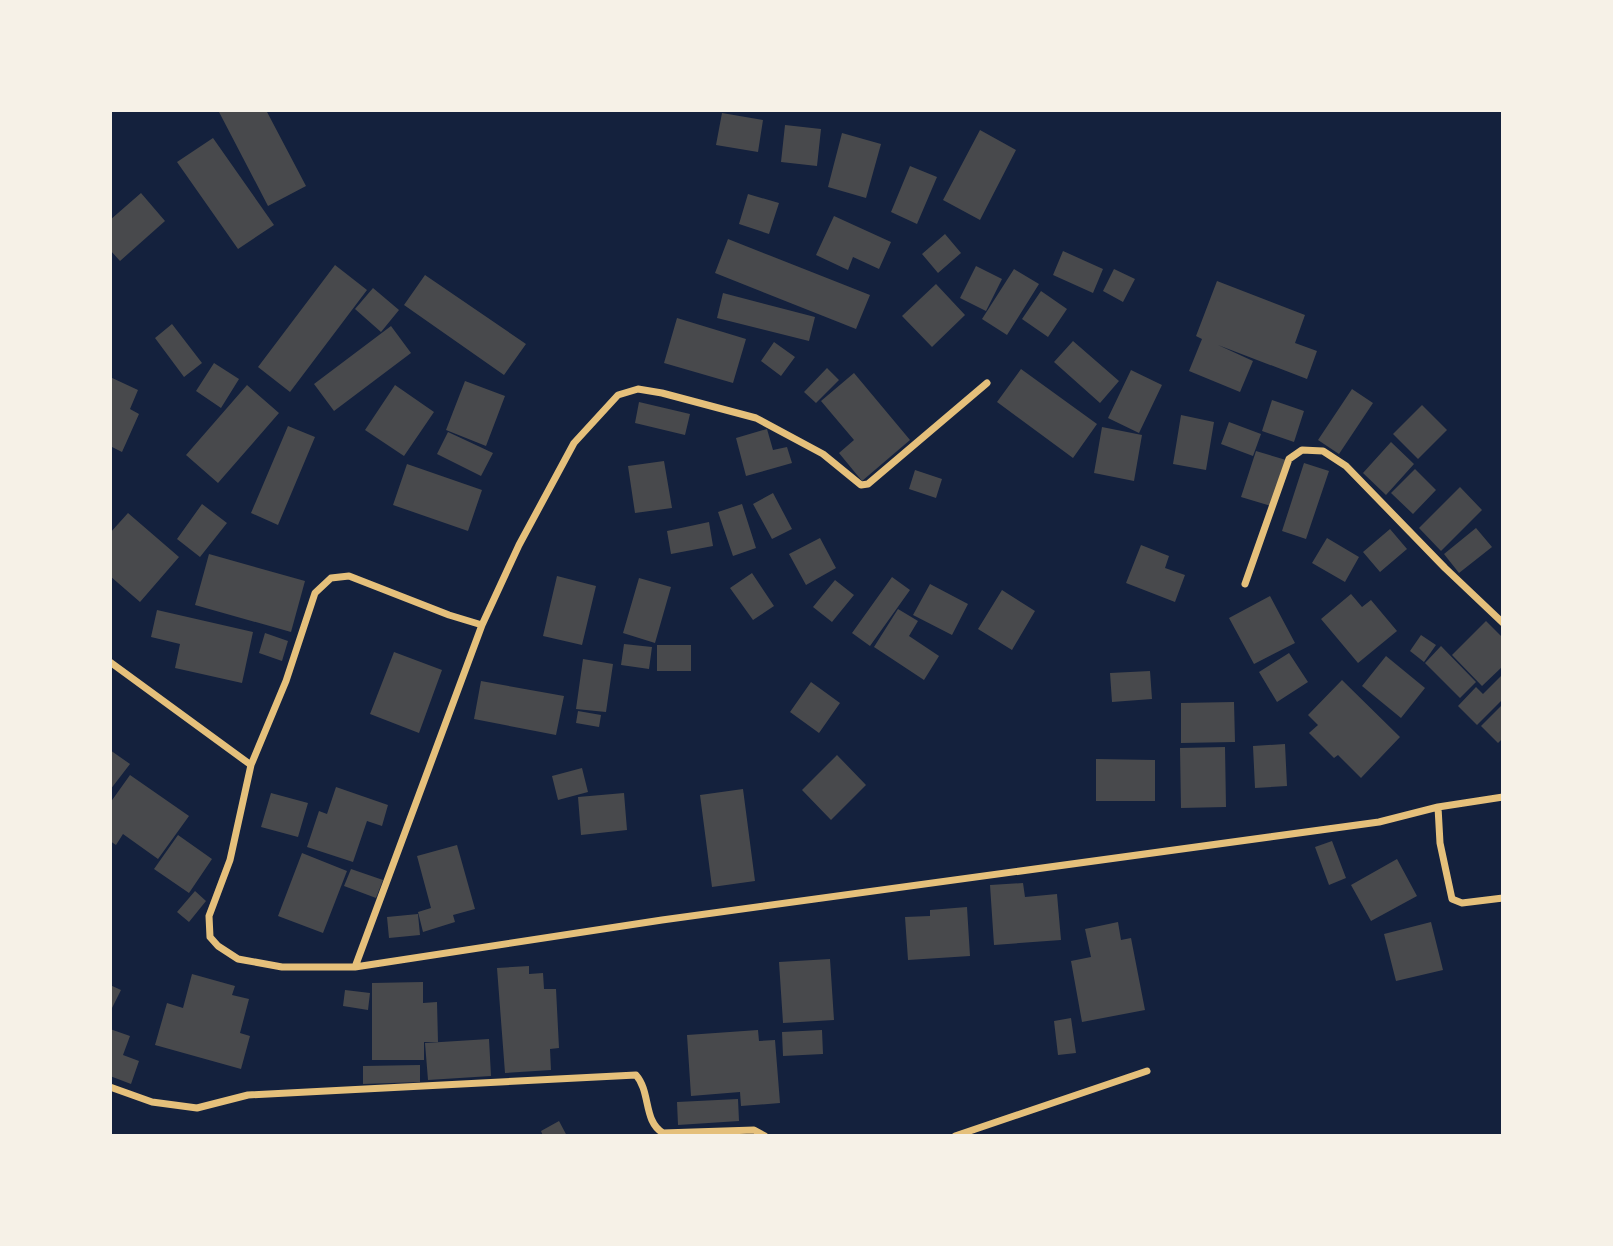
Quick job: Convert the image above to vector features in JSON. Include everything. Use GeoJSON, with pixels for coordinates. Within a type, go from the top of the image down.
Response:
{"type":"FeatureCollection","features":[{"type":"Feature","properties":{"kind":"street"},"geometry":{"type":"LineString","coordinates":[[355,967],[482,625],[519,545],[574,443],[618,394],[638,389],[650,391],[756,418],[823,454],[861,485],[868,484],[987,383]]}},
{"type":"Feature","properties":{"kind":"street"},"geometry":{"type":"LineString","coordinates":[[1245,584],[1289,459],[1302,450],[1323,451],[1346,466],[1445,568],[1503,623]]}},
{"type":"Feature","properties":{"kind":"street"},"geometry":{"type":"LineString","coordinates":[[482,625],[349,576],[331,579],[315,593],[286,681],[251,765],[230,860],[209,916],[211,937],[218,946],[238,959],[282,967],[355,967],[662,920],[1379,822],[1438,807],[1503,797]]}},
{"type":"Feature","properties":{"kind":"street"},"geometry":{"type":"LineString","coordinates":[[110,662],[251,765]]}},
{"type":"Feature","properties":{"kind":"street"},"geometry":{"type":"LineString","coordinates":[[1438,807],[1440,843],[1452,899],[1462,903],[1503,898]]}},
{"type":"Feature","properties":{"kind":"street"},"geometry":{"type":"LineString","coordinates":[[955,1136],[1147,1071]]}},
{"type":"Feature","properties":{"kind":"street"},"geometry":{"type":"LineString","coordinates":[[110,1087],[152,1102],[197,1108],[248,1095],[636,1075],[643,1083],[655,1129],[663,1133],[754,1130],[765,1136]]}},
{"type":"Feature","properties":{"kind":"building"},"geometry":{"type":"Polygon","coordinates":[[[218,110],[266,110],[306,186],[268,206],[218,110]]]}},
{"type":"Feature","properties":{"kind":"building"},"geometry":{"type":"Polygon","coordinates":[[[722,113],[763,120],[758,152],[716,145],[722,113]]]}},
{"type":"Feature","properties":{"kind":"building"},"geometry":{"type":"Polygon","coordinates":[[[785,125],[821,129],[817,166],[781,162],[785,125]]]}},
{"type":"Feature","properties":{"kind":"building"},"geometry":{"type":"Polygon","coordinates":[[[980,130],[1016,150],[980,220],[943,200],[980,130]]]}},
{"type":"Feature","properties":{"kind":"building"},"geometry":{"type":"Polygon","coordinates":[[[842,133],[881,144],[866,198],[828,187],[842,133]]]}},
{"type":"Feature","properties":{"kind":"building"},"geometry":{"type":"Polygon","coordinates":[[[213,138],[274,225],[238,249],[177,162],[213,138]]]}},
{"type":"Feature","properties":{"kind":"building"},"geometry":{"type":"Polygon","coordinates":[[[910,166],[937,177],[917,224],[891,212],[910,166]]]}},
{"type":"Feature","properties":{"kind":"building"},"geometry":{"type":"Polygon","coordinates":[[[141,193],[165,221],[120,261],[110,250],[110,220],[141,193]]]}},
{"type":"Feature","properties":{"kind":"building"},"geometry":{"type":"Polygon","coordinates":[[[748,194],[779,203],[769,234],[739,224],[748,194]]]}},
{"type":"Feature","properties":{"kind":"building"},"geometry":{"type":"Polygon","coordinates":[[[834,216],[891,242],[879,269],[853,257],[848,270],[816,255],[834,216]]]}},
{"type":"Feature","properties":{"kind":"building"},"geometry":{"type":"Polygon","coordinates":[[[945,234],[961,253],[938,273],[922,254],[945,234]]]}},
{"type":"Feature","properties":{"kind":"building"},"geometry":{"type":"Polygon","coordinates":[[[728,239],[870,295],[856,329],[715,273],[728,239]]]}},
{"type":"Feature","properties":{"kind":"building"},"geometry":{"type":"Polygon","coordinates":[[[1063,251],[1103,269],[1093,293],[1053,275],[1063,251]]]}},
{"type":"Feature","properties":{"kind":"building"},"geometry":{"type":"Polygon","coordinates":[[[335,265],[367,290],[290,392],[258,367],[335,265]]]}},
{"type":"Feature","properties":{"kind":"building"},"geometry":{"type":"Polygon","coordinates":[[[976,266],[1002,279],[986,311],[960,298],[976,266]]]}},
{"type":"Feature","properties":{"kind":"building"},"geometry":{"type":"Polygon","coordinates":[[[1014,269],[1039,284],[1007,335],[982,319],[1014,269]]]}},
{"type":"Feature","properties":{"kind":"building"},"geometry":{"type":"Polygon","coordinates":[[[1114,269],[1135,279],[1123,302],[1103,291],[1114,269]]]}},
{"type":"Feature","properties":{"kind":"building"},"geometry":{"type":"Polygon","coordinates":[[[425,275],[526,344],[504,375],[404,305],[425,275]]]}},
{"type":"Feature","properties":{"kind":"building"},"geometry":{"type":"Polygon","coordinates":[[[1217,281],[1305,315],[1295,343],[1317,351],[1307,379],[1218,345],[1253,361],[1240,392],[1189,371],[1202,339],[1196,336],[1217,281]]]}},
{"type":"Feature","properties":{"kind":"building"},"geometry":{"type":"Polygon","coordinates":[[[936,284],[965,315],[932,347],[902,316],[936,284]]]}},
{"type":"Feature","properties":{"kind":"building"},"geometry":{"type":"Polygon","coordinates":[[[373,288],[399,310],[381,332],[355,309],[373,288]]]}},
{"type":"Feature","properties":{"kind":"building"},"geometry":{"type":"Polygon","coordinates":[[[1041,291],[1067,309],[1048,337],[1022,319],[1041,291]]]}},
{"type":"Feature","properties":{"kind":"building"},"geometry":{"type":"Polygon","coordinates":[[[723,293],[815,317],[809,341],[717,318],[723,293]]]}},
{"type":"Feature","properties":{"kind":"building"},"geometry":{"type":"Polygon","coordinates":[[[677,318],[746,339],[733,383],[664,363],[677,318]]]}},
{"type":"Feature","properties":{"kind":"building"},"geometry":{"type":"Polygon","coordinates":[[[172,324],[202,363],[184,377],[155,338],[172,324]]]}},
{"type":"Feature","properties":{"kind":"building"},"geometry":{"type":"Polygon","coordinates":[[[391,326],[411,353],[334,411],[314,384],[391,326]]]}},
{"type":"Feature","properties":{"kind":"building"},"geometry":{"type":"Polygon","coordinates":[[[1073,341],[1119,381],[1100,403],[1054,362],[1073,341]]]}},
{"type":"Feature","properties":{"kind":"building"},"geometry":{"type":"Polygon","coordinates":[[[774,342],[795,357],[781,376],[761,361],[774,342]]]}},
{"type":"Feature","properties":{"kind":"building"},"geometry":{"type":"Polygon","coordinates":[[[214,363],[239,379],[221,408],[196,391],[214,363]]]}},
{"type":"Feature","properties":{"kind":"building"},"geometry":{"type":"Polygon","coordinates":[[[827,368],[839,380],[816,403],[804,392],[827,368]]]}},
{"type":"Feature","properties":{"kind":"building"},"geometry":{"type":"Polygon","coordinates":[[[1021,369],[1097,424],[1073,458],[997,402],[1021,369]]]}},
{"type":"Feature","properties":{"kind":"building"},"geometry":{"type":"Polygon","coordinates":[[[1131,370],[1162,385],[1139,433],[1108,418],[1131,370]]]}},
{"type":"Feature","properties":{"kind":"building"},"geometry":{"type":"Polygon","coordinates":[[[854,373],[910,440],[862,481],[839,453],[854,440],[821,401],[854,373]]]}},
{"type":"Feature","properties":{"kind":"building"},"geometry":{"type":"Polygon","coordinates":[[[110,377],[138,390],[130,409],[139,414],[122,452],[110,446],[110,377]]]}},
{"type":"Feature","properties":{"kind":"building"},"geometry":{"type":"Polygon","coordinates":[[[465,381],[505,396],[486,446],[446,430],[465,381]]]}},
{"type":"Feature","properties":{"kind":"building"},"geometry":{"type":"Polygon","coordinates":[[[247,385],[279,413],[218,483],[186,455],[247,385]]]}},
{"type":"Feature","properties":{"kind":"building"},"geometry":{"type":"Polygon","coordinates":[[[395,385],[434,412],[404,456],[365,430],[395,385]]]}},
{"type":"Feature","properties":{"kind":"building"},"geometry":{"type":"Polygon","coordinates":[[[1352,389],[1373,403],[1339,454],[1318,440],[1352,389]]]}},
{"type":"Feature","properties":{"kind":"building"},"geometry":{"type":"Polygon","coordinates":[[[1272,400],[1304,411],[1294,442],[1262,431],[1272,400]]]}},
{"type":"Feature","properties":{"kind":"building"},"geometry":{"type":"Polygon","coordinates":[[[639,402],[690,414],[685,435],[635,423],[639,402]]]}},
{"type":"Feature","properties":{"kind":"building"},"geometry":{"type":"Polygon","coordinates":[[[1422,405],[1447,430],[1418,459],[1393,434],[1422,405]]]}},
{"type":"Feature","properties":{"kind":"building"},"geometry":{"type":"Polygon","coordinates":[[[1181,415],[1214,422],[1206,470],[1173,464],[1181,415]]]}},
{"type":"Feature","properties":{"kind":"building"},"geometry":{"type":"Polygon","coordinates":[[[1229,422],[1261,434],[1253,456],[1221,444],[1229,422]]]}},
{"type":"Feature","properties":{"kind":"building"},"geometry":{"type":"Polygon","coordinates":[[[288,426],[315,437],[278,525],[251,513],[288,426]]]}},
{"type":"Feature","properties":{"kind":"building"},"geometry":{"type":"Polygon","coordinates":[[[1102,427],[1142,435],[1134,481],[1094,473],[1102,427]]]}},
{"type":"Feature","properties":{"kind":"building"},"geometry":{"type":"Polygon","coordinates":[[[767,429],[773,450],[787,447],[792,463],[746,476],[736,438],[767,429]]]}},
{"type":"Feature","properties":{"kind":"building"},"geometry":{"type":"Polygon","coordinates":[[[448,432],[493,453],[481,476],[437,454],[448,432]]]}},
{"type":"Feature","properties":{"kind":"building"},"geometry":{"type":"Polygon","coordinates":[[[1391,442],[1414,464],[1386,495],[1363,473],[1391,442]]]}},
{"type":"Feature","properties":{"kind":"building"},"geometry":{"type":"Polygon","coordinates":[[[1256,451],[1286,460],[1271,506],[1241,497],[1256,451]]]}},
{"type":"Feature","properties":{"kind":"building"},"geometry":{"type":"Polygon","coordinates":[[[664,461],[672,508],[635,513],[628,466],[664,461]]]}},
{"type":"Feature","properties":{"kind":"building"},"geometry":{"type":"Polygon","coordinates":[[[1304,463],[1329,471],[1306,539],[1282,531],[1304,463]]]}},
{"type":"Feature","properties":{"kind":"building"},"geometry":{"type":"Polygon","coordinates":[[[407,464],[482,490],[468,531],[393,505],[407,464]]]}},
{"type":"Feature","properties":{"kind":"building"},"geometry":{"type":"Polygon","coordinates":[[[1415,469],[1436,490],[1413,514],[1391,493],[1415,469]]]}},
{"type":"Feature","properties":{"kind":"building"},"geometry":{"type":"Polygon","coordinates":[[[915,470],[942,479],[936,498],[909,489],[915,470]]]}},
{"type":"Feature","properties":{"kind":"building"},"geometry":{"type":"Polygon","coordinates":[[[1460,487],[1482,510],[1441,551],[1419,528],[1460,487]]]}},
{"type":"Feature","properties":{"kind":"building"},"geometry":{"type":"Polygon","coordinates":[[[773,493],[792,529],[772,539],[753,504],[773,493]]]}},
{"type":"Feature","properties":{"kind":"building"},"geometry":{"type":"Polygon","coordinates":[[[202,504],[227,523],[200,557],[177,539],[202,504]]]}},
{"type":"Feature","properties":{"kind":"building"},"geometry":{"type":"Polygon","coordinates":[[[742,504],[756,548],[733,556],[718,512],[742,504]]]}},
{"type":"Feature","properties":{"kind":"building"},"geometry":{"type":"Polygon","coordinates":[[[128,513],[179,557],[140,602],[110,576],[110,533],[128,513]]]}},
{"type":"Feature","properties":{"kind":"building"},"geometry":{"type":"Polygon","coordinates":[[[709,522],[713,546],[671,554],[667,531],[709,522]]]}},
{"type":"Feature","properties":{"kind":"building"},"geometry":{"type":"Polygon","coordinates":[[[1476,528],[1492,547],[1459,573],[1444,554],[1476,528]]]}},
{"type":"Feature","properties":{"kind":"building"},"geometry":{"type":"Polygon","coordinates":[[[1390,529],[1407,549],[1380,572],[1363,552],[1390,529]]]}},
{"type":"Feature","properties":{"kind":"building"},"geometry":{"type":"Polygon","coordinates":[[[820,538],[836,568],[806,585],[789,554],[820,538]]]}},
{"type":"Feature","properties":{"kind":"building"},"geometry":{"type":"Polygon","coordinates":[[[1327,538],[1359,557],[1345,582],[1312,563],[1327,538]]]}},
{"type":"Feature","properties":{"kind":"building"},"geometry":{"type":"Polygon","coordinates":[[[1141,545],[1169,556],[1165,568],[1185,575],[1175,602],[1126,583],[1141,545]]]}},
{"type":"Feature","properties":{"kind":"building"},"geometry":{"type":"Polygon","coordinates":[[[209,554],[305,581],[291,632],[195,605],[209,554]]]}},
{"type":"Feature","properties":{"kind":"building"},"geometry":{"type":"Polygon","coordinates":[[[752,573],[774,606],[753,620],[730,588],[752,573]]]}},
{"type":"Feature","properties":{"kind":"building"},"geometry":{"type":"Polygon","coordinates":[[[557,576],[596,586],[582,645],[543,636],[557,576]]]}},
{"type":"Feature","properties":{"kind":"building"},"geometry":{"type":"Polygon","coordinates":[[[892,577],[910,590],[870,646],[852,633],[892,577]]]}},
{"type":"Feature","properties":{"kind":"building"},"geometry":{"type":"Polygon","coordinates":[[[639,578],[671,587],[655,643],[623,633],[639,578]]]}},
{"type":"Feature","properties":{"kind":"building"},"geometry":{"type":"Polygon","coordinates":[[[835,580],[854,595],[832,622],[813,607],[835,580]]]}},
{"type":"Feature","properties":{"kind":"building"},"geometry":{"type":"Polygon","coordinates":[[[930,584],[968,604],[952,635],[913,615],[930,584]]]}},
{"type":"Feature","properties":{"kind":"building"},"geometry":{"type":"Polygon","coordinates":[[[1002,590],[1035,611],[1012,650],[978,629],[1002,590]]]}},
{"type":"Feature","properties":{"kind":"building"},"geometry":{"type":"Polygon","coordinates":[[[1351,594],[1362,607],[1371,600],[1397,631],[1358,663],[1321,619],[1351,594]]]}},
{"type":"Feature","properties":{"kind":"building"},"geometry":{"type":"Polygon","coordinates":[[[1270,596],[1295,643],[1254,664],[1229,618],[1270,596]]]}},
{"type":"Feature","properties":{"kind":"building"},"geometry":{"type":"Polygon","coordinates":[[[898,609],[918,621],[909,636],[939,656],[924,680],[874,647],[898,609]]]}},
{"type":"Feature","properties":{"kind":"building"},"geometry":{"type":"Polygon","coordinates":[[[157,610],[253,632],[242,683],[175,668],[180,644],[151,637],[157,610]]]}},
{"type":"Feature","properties":{"kind":"building"},"geometry":{"type":"Polygon","coordinates":[[[1486,621],[1503,638],[1503,666],[1482,686],[1452,655],[1486,621]]]}},
{"type":"Feature","properties":{"kind":"building"},"geometry":{"type":"Polygon","coordinates":[[[265,633],[288,641],[282,661],[259,653],[265,633]]]}},
{"type":"Feature","properties":{"kind":"building"},"geometry":{"type":"Polygon","coordinates":[[[1421,635],[1436,645],[1424,662],[1410,651],[1421,635]]]}},
{"type":"Feature","properties":{"kind":"building"},"geometry":{"type":"Polygon","coordinates":[[[624,644],[652,647],[649,669],[621,665],[624,644]]]}},
{"type":"Feature","properties":{"kind":"building"},"geometry":{"type":"Polygon","coordinates":[[[657,645],[691,645],[691,671],[657,671],[657,645]]]}},
{"type":"Feature","properties":{"kind":"building"},"geometry":{"type":"Polygon","coordinates":[[[1441,646],[1476,682],[1460,698],[1425,663],[1441,646]]]}},
{"type":"Feature","properties":{"kind":"building"},"geometry":{"type":"Polygon","coordinates":[[[394,652],[442,670],[419,733],[370,714],[394,652]]]}},
{"type":"Feature","properties":{"kind":"building"},"geometry":{"type":"Polygon","coordinates":[[[1289,653],[1308,682],[1277,702],[1259,672],[1289,653]]]}},
{"type":"Feature","properties":{"kind":"building"},"geometry":{"type":"Polygon","coordinates":[[[1386,656],[1425,688],[1401,718],[1362,686],[1386,656]]]}},
{"type":"Feature","properties":{"kind":"building"},"geometry":{"type":"Polygon","coordinates":[[[583,659],[613,664],[606,712],[576,709],[583,659]]]}},
{"type":"Feature","properties":{"kind":"building"},"geometry":{"type":"Polygon","coordinates":[[[1150,671],[1152,699],[1112,702],[1110,673],[1150,671]]]}},
{"type":"Feature","properties":{"kind":"building"},"geometry":{"type":"Polygon","coordinates":[[[1503,674],[1503,699],[1477,725],[1458,706],[1476,687],[1483,694],[1503,674]]]}},
{"type":"Feature","properties":{"kind":"building"},"geometry":{"type":"Polygon","coordinates":[[[1342,680],[1400,737],[1361,778],[1338,755],[1334,758],[1309,733],[1318,725],[1308,715],[1342,680]]]}},
{"type":"Feature","properties":{"kind":"building"},"geometry":{"type":"Polygon","coordinates":[[[481,681],[564,696],[556,735],[474,719],[481,681]]]}},
{"type":"Feature","properties":{"kind":"building"},"geometry":{"type":"Polygon","coordinates":[[[811,682],[840,703],[819,733],[790,712],[811,682]]]}},
{"type":"Feature","properties":{"kind":"building"},"geometry":{"type":"Polygon","coordinates":[[[1234,702],[1235,742],[1181,743],[1181,703],[1234,702]]]}},
{"type":"Feature","properties":{"kind":"building"},"geometry":{"type":"Polygon","coordinates":[[[1503,704],[1503,738],[1498,743],[1481,726],[1503,704]]]}},
{"type":"Feature","properties":{"kind":"building"},"geometry":{"type":"Polygon","coordinates":[[[578,711],[601,715],[599,727],[576,723],[578,711]]]}},
{"type":"Feature","properties":{"kind":"building"},"geometry":{"type":"Polygon","coordinates":[[[1285,744],[1287,786],[1255,788],[1253,746],[1285,744]]]}},
{"type":"Feature","properties":{"kind":"building"},"geometry":{"type":"Polygon","coordinates":[[[1225,747],[1226,807],[1181,808],[1180,748],[1225,747]]]}},
{"type":"Feature","properties":{"kind":"building"},"geometry":{"type":"Polygon","coordinates":[[[110,750],[130,764],[110,790],[110,750]]]}},
{"type":"Feature","properties":{"kind":"building"},"geometry":{"type":"Polygon","coordinates":[[[837,755],[866,785],[831,820],[802,790],[837,755]]]}},
{"type":"Feature","properties":{"kind":"building"},"geometry":{"type":"Polygon","coordinates":[[[1096,759],[1155,760],[1155,801],[1096,801],[1096,759]]]}},
{"type":"Feature","properties":{"kind":"building"},"geometry":{"type":"Polygon","coordinates":[[[582,768],[588,792],[558,800],[552,776],[582,768]]]}},
{"type":"Feature","properties":{"kind":"building"},"geometry":{"type":"Polygon","coordinates":[[[130,775],[189,816],[158,859],[123,834],[116,845],[110,841],[110,803],[130,775]]]}},
{"type":"Feature","properties":{"kind":"building"},"geometry":{"type":"Polygon","coordinates":[[[336,787],[388,805],[382,826],[367,821],[353,862],[307,847],[319,811],[327,814],[336,787]]]}},
{"type":"Feature","properties":{"kind":"building"},"geometry":{"type":"Polygon","coordinates":[[[743,789],[755,881],[712,887],[700,795],[743,789]]]}},
{"type":"Feature","properties":{"kind":"building"},"geometry":{"type":"Polygon","coordinates":[[[271,793],[308,803],[298,837],[261,827],[271,793]]]}},
{"type":"Feature","properties":{"kind":"building"},"geometry":{"type":"Polygon","coordinates":[[[624,793],[627,830],[581,835],[578,797],[624,793]]]}},
{"type":"Feature","properties":{"kind":"building"},"geometry":{"type":"Polygon","coordinates":[[[178,835],[212,859],[189,893],[154,869],[178,835]]]}},
{"type":"Feature","properties":{"kind":"building"},"geometry":{"type":"Polygon","coordinates":[[[1332,841],[1346,878],[1329,885],[1315,847],[1332,841]]]}},
{"type":"Feature","properties":{"kind":"building"},"geometry":{"type":"Polygon","coordinates":[[[457,845],[475,909],[453,915],[455,922],[423,932],[418,912],[431,908],[417,856],[457,845]]]}},
{"type":"Feature","properties":{"kind":"building"},"geometry":{"type":"Polygon","coordinates":[[[302,853],[347,871],[323,933],[278,916],[302,853]]]}},
{"type":"Feature","properties":{"kind":"building"},"geometry":{"type":"Polygon","coordinates":[[[1397,859],[1417,896],[1371,921],[1351,885],[1397,859]]]}},
{"type":"Feature","properties":{"kind":"building"},"geometry":{"type":"Polygon","coordinates":[[[351,869],[383,880],[376,898],[344,886],[351,869]]]}},
{"type":"Feature","properties":{"kind":"building"},"geometry":{"type":"Polygon","coordinates":[[[1023,883],[1025,897],[1057,894],[1061,940],[994,945],[990,885],[1023,883]]]}},
{"type":"Feature","properties":{"kind":"building"},"geometry":{"type":"Polygon","coordinates":[[[195,891],[206,901],[189,922],[177,912],[195,891]]]}},
{"type":"Feature","properties":{"kind":"building"},"geometry":{"type":"Polygon","coordinates":[[[967,907],[970,956],[908,960],[905,917],[930,916],[930,910],[967,907]]]}},
{"type":"Feature","properties":{"kind":"building"},"geometry":{"type":"Polygon","coordinates":[[[418,914],[420,935],[389,938],[387,917],[418,914]]]}},
{"type":"Feature","properties":{"kind":"building"},"geometry":{"type":"Polygon","coordinates":[[[1118,922],[1121,940],[1131,938],[1145,1010],[1082,1022],[1071,961],[1091,957],[1085,929],[1118,922]]]}},
{"type":"Feature","properties":{"kind":"building"},"geometry":{"type":"Polygon","coordinates":[[[1431,922],[1443,970],[1396,981],[1384,934],[1431,922]]]}},
{"type":"Feature","properties":{"kind":"building"},"geometry":{"type":"Polygon","coordinates":[[[830,959],[834,1020],[783,1023],[779,962],[830,959]]]}},
{"type":"Feature","properties":{"kind":"building"},"geometry":{"type":"Polygon","coordinates":[[[529,966],[529,974],[543,973],[544,989],[556,989],[559,1048],[550,1049],[551,1070],[505,1073],[497,968],[529,966]]]}},
{"type":"Feature","properties":{"kind":"building"},"geometry":{"type":"Polygon","coordinates":[[[192,974],[235,986],[232,995],[249,999],[240,1033],[250,1036],[241,1069],[155,1045],[167,1003],[183,1008],[192,974]]]}},
{"type":"Feature","properties":{"kind":"building"},"geometry":{"type":"Polygon","coordinates":[[[423,982],[423,1003],[437,1002],[438,1042],[424,1042],[424,1060],[372,1060],[372,983],[423,982]]]}},
{"type":"Feature","properties":{"kind":"building"},"geometry":{"type":"Polygon","coordinates":[[[110,985],[121,990],[110,1012],[110,985]]]}},
{"type":"Feature","properties":{"kind":"building"},"geometry":{"type":"Polygon","coordinates":[[[345,990],[370,993],[368,1010],[343,1006],[345,990]]]}},
{"type":"Feature","properties":{"kind":"building"},"geometry":{"type":"Polygon","coordinates":[[[1071,1018],[1076,1053],[1058,1055],[1054,1021],[1071,1018]]]}},
{"type":"Feature","properties":{"kind":"building"},"geometry":{"type":"Polygon","coordinates":[[[110,1029],[130,1036],[123,1055],[139,1061],[131,1084],[110,1076],[110,1029]]]}},
{"type":"Feature","properties":{"kind":"building"},"geometry":{"type":"Polygon","coordinates":[[[758,1030],[759,1041],[775,1040],[780,1103],[741,1106],[740,1092],[691,1096],[687,1035],[758,1030]]]}},
{"type":"Feature","properties":{"kind":"building"},"geometry":{"type":"Polygon","coordinates":[[[822,1030],[823,1054],[783,1056],[782,1032],[822,1030]]]}},
{"type":"Feature","properties":{"kind":"building"},"geometry":{"type":"Polygon","coordinates":[[[489,1039],[491,1076],[428,1080],[425,1043],[489,1039]]]}},
{"type":"Feature","properties":{"kind":"building"},"geometry":{"type":"Polygon","coordinates":[[[420,1065],[420,1082],[363,1084],[363,1066],[420,1065]]]}},
{"type":"Feature","properties":{"kind":"building"},"geometry":{"type":"Polygon","coordinates":[[[738,1099],[739,1121],[678,1125],[677,1102],[738,1099]]]}},
{"type":"Feature","properties":{"kind":"building"},"geometry":{"type":"Polygon","coordinates":[[[559,1121],[567,1136],[543,1136],[541,1131],[559,1121]]]}}]}
